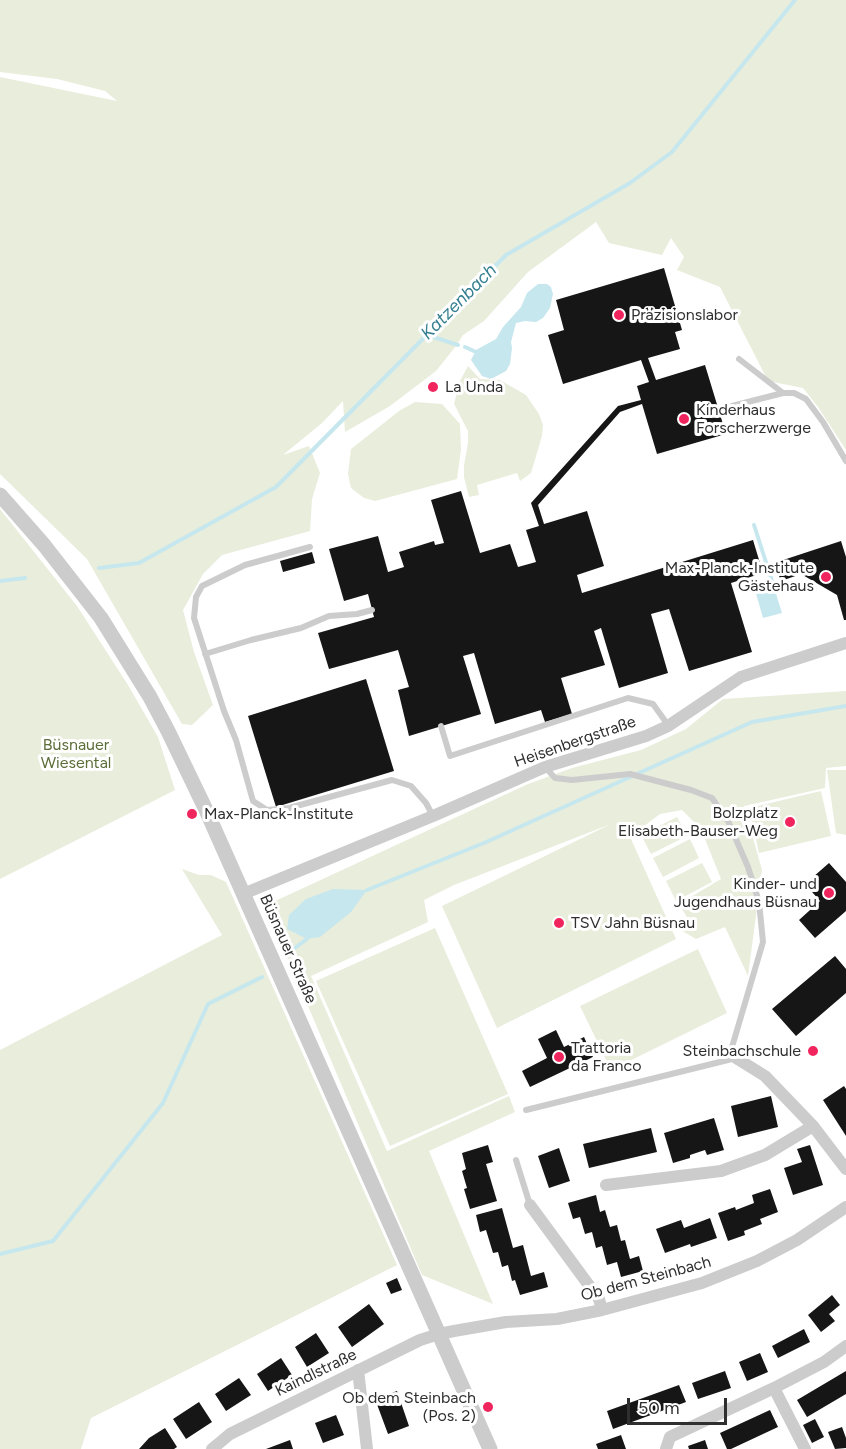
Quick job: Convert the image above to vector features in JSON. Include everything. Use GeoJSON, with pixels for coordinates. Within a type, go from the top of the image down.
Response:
{"type":"FeatureCollection","features":[{"type":"Feature","properties":{"kind":"street","name":"Büsnauer Straße"},"geometry":{"type":"LineString","coordinates":[[0,495],[44,545],[101,618],[150,697],[187,769],[490,1449]]}},
{"type":"Feature","properties":{"kind":"street","name":"Heisenbergstraße"},"geometry":{"type":"LineString","coordinates":[[243,894],[433,816],[545,766],[646,736],[668,726],[741,677],[846,643]]}},
{"type":"Feature","properties":{"kind":"street"},"geometry":{"type":"LineString","coordinates":[[736,1058],[765,1076],[813,1126],[846,1169]]}},
{"type":"Feature","properties":{"kind":"street"},"geometry":{"type":"LineString","coordinates":[[606,1185],[722,1171],[765,1155],[813,1126]]}},
{"type":"Feature","properties":{"kind":"street"},"geometry":{"type":"LineString","coordinates":[[530,1205],[599,1299],[602,1310]]}},
{"type":"Feature","properties":{"kind":"street","name":"Ob dem Steinbach"},"geometry":{"type":"LineString","coordinates":[[439,1334],[506,1322],[557,1319],[602,1310],[702,1283],[757,1261],[797,1240],[846,1207]]}},
{"type":"Feature","properties":{"kind":"street","name":"Kaindlstraße"},"geometry":{"type":"LineString","coordinates":[[212,1449],[230,1434],[420,1340],[439,1334]]}},
{"type":"Feature","properties":{"kind":"street"},"geometry":{"type":"LineString","coordinates":[[668,1443],[824,1362],[846,1346]]}},
{"type":"Feature","properties":{"kind":"street"},"geometry":{"type":"LineString","coordinates":[[358,1370],[367,1449]]}},
{"type":"Feature","properties":{"kind":"street"},"geometry":{"type":"LineString","coordinates":[[774,1389],[805,1449]]}},
{"type":"Feature","properties":{"kind":"lane"},"geometry":{"type":"LineString","coordinates":[[738,359],[783,393]]}},
{"type":"Feature","properties":{"kind":"lane"},"geometry":{"type":"LineString","coordinates":[[732,406],[783,393],[794,393],[806,399],[823,422],[846,461]]}},
{"type":"Feature","properties":{"kind":"lane"},"geometry":{"type":"LineString","coordinates":[[310,547],[245,565],[202,586],[196,597],[194,618],[236,740],[253,801],[267,810],[383,778],[411,786],[426,803],[433,816]]}},
{"type":"Feature","properties":{"kind":"lane"},"geometry":{"type":"LineString","coordinates":[[206,654],[302,628],[329,616],[357,614],[372,609]]}},
{"type":"Feature","properties":{"kind":"lane"},"geometry":{"type":"LineString","coordinates":[[441,726],[450,756],[628,698],[654,704],[668,726]]}},
{"type":"Feature","properties":{"kind":"lane"},"geometry":{"type":"LineString","coordinates":[[526,1110],[736,1058],[732,1047],[763,942],[759,902],[748,867],[728,821],[712,798],[630,774],[572,780],[555,778],[545,766]]}},
{"type":"Feature","properties":{"kind":"lane"},"geometry":{"type":"LineString","coordinates":[[516,1160],[530,1205]]}},
{"type":"Feature","properties":{"kind":"green space"},"geometry":{"type":"Polygon","coordinates":[[[0,0],[846,0],[846,450],[803,388],[768,381],[720,287],[677,270],[684,257],[671,238],[662,255],[609,243],[596,222],[528,272],[484,321],[463,335],[436,371],[390,406],[345,432],[343,401],[322,423],[283,455],[309,446],[320,473],[312,499],[310,531],[222,555],[203,574],[183,610],[194,652],[213,705],[192,725],[182,724],[87,559],[0,474],[0,77],[117,101],[105,91],[57,79],[0,72],[0,0]]]}},
{"type":"Feature","properties":{"kind":"green space"},"geometry":{"type":"Polygon","coordinates":[[[468,366],[480,379],[500,380],[526,395],[539,414],[543,425],[531,473],[520,481],[517,473],[477,485],[479,495],[469,497],[464,477],[468,431],[454,404],[460,381],[468,366]]]}},
{"type":"Feature","properties":{"kind":"green space"},"geometry":{"type":"Polygon","coordinates":[[[415,402],[442,404],[460,424],[461,449],[457,479],[375,501],[364,498],[351,488],[348,474],[351,449],[399,411],[415,402]]]}},
{"type":"Feature","properties":{"kind":"green space","name":"Büsnauer Wiesental"},"geometry":{"type":"Polygon","coordinates":[[[0,509],[77,606],[128,685],[158,737],[175,790],[0,879],[0,509]]]}},
{"type":"Feature","properties":{"kind":"green space"},"geometry":{"type":"Polygon","coordinates":[[[846,691],[846,766],[826,768],[825,788],[744,806],[762,870],[748,976],[725,927],[696,939],[674,926],[688,919],[679,904],[721,879],[701,829],[682,810],[660,814],[631,836],[626,828],[676,939],[497,1028],[442,906],[611,824],[454,885],[424,900],[428,922],[311,976],[387,1151],[509,1096],[515,1112],[429,1151],[493,1304],[422,1275],[272,921],[273,902],[528,784],[572,768],[641,750],[686,729],[723,699],[846,691]]]}},
{"type":"Feature","properties":{"kind":"green space"},"geometry":{"type":"Polygon","coordinates":[[[827,770],[846,770],[846,835],[836,833],[827,770]]]}},
{"type":"Feature","properties":{"kind":"green space","name":"Bolzplatz Elisabeth-Bauser-Weg"},"geometry":{"type":"Polygon","coordinates":[[[821,791],[831,836],[759,853],[749,808],[821,791]]]}},
{"type":"Feature","properties":{"kind":"green space"},"geometry":{"type":"Polygon","coordinates":[[[677,817],[687,836],[651,854],[641,835],[677,817]]]}},
{"type":"Feature","properties":{"kind":"green space"},"geometry":{"type":"Polygon","coordinates":[[[690,839],[699,858],[663,877],[653,858],[690,839]]]}},
{"type":"Feature","properties":{"kind":"green space"},"geometry":{"type":"Polygon","coordinates":[[[702,863],[712,882],[676,901],[666,881],[702,863]]]}},
{"type":"Feature","properties":{"kind":"green space"},"geometry":{"type":"Polygon","coordinates":[[[182,869],[199,875],[211,875],[226,882],[397,1265],[91,1418],[81,1449],[0,1449],[0,1050],[222,935],[182,869]]]}},
{"type":"Feature","properties":{"kind":"green space"},"geometry":{"type":"Polygon","coordinates":[[[435,928],[508,1094],[390,1146],[316,981],[435,928]]]}},
{"type":"Feature","properties":{"kind":"green space","name":"TSV Jahn Büsnau"},"geometry":{"type":"Polygon","coordinates":[[[698,949],[727,1013],[611,1070],[580,1006],[698,949]]]}},
{"type":"Feature","properties":{"kind":"water"},"geometry":{"type":"Polygon","coordinates":[[[538,284],[547,284],[551,287],[553,294],[550,308],[543,318],[536,322],[516,323],[511,342],[510,364],[506,371],[491,379],[482,376],[471,360],[476,350],[496,339],[503,327],[521,307],[527,293],[538,284]]]}},
{"type":"Feature","properties":{"kind":"water"},"geometry":{"type":"Polygon","coordinates":[[[773,584],[782,613],[763,618],[755,590],[773,584]]]}},
{"type":"Feature","properties":{"kind":"water"},"geometry":{"type":"Polygon","coordinates":[[[333,889],[367,890],[351,912],[320,937],[307,939],[287,929],[289,915],[306,899],[333,889]]]}},
{"type":"Feature","properties":{"kind":"building"},"geometry":{"type":"Polygon","coordinates":[[[664,268],[682,330],[675,332],[680,349],[648,358],[656,380],[705,365],[726,434],[657,454],[642,404],[620,412],[538,505],[544,524],[587,511],[604,566],[577,575],[582,593],[753,540],[763,573],[731,583],[752,652],[689,671],[669,609],[651,614],[668,673],[619,688],[601,628],[594,631],[605,665],[561,678],[572,714],[545,722],[541,710],[495,724],[474,653],[463,656],[481,714],[409,736],[398,690],[409,687],[398,650],[329,669],[318,633],[374,617],[368,594],[344,601],[329,549],[378,536],[388,572],[404,567],[399,552],[434,541],[435,545],[444,543],[431,500],[461,491],[480,553],[510,544],[518,567],[536,562],[526,530],[539,526],[531,503],[618,406],[641,400],[637,386],[649,382],[641,360],[563,384],[548,335],[564,330],[556,300],[664,268]]]}},
{"type":"Feature","properties":{"kind":"building","name":"Max-Planck-Institute Gästehaus"},"geometry":{"type":"Polygon","coordinates":[[[841,541],[846,557],[846,620],[844,620],[837,595],[801,574],[781,581],[774,563],[841,541]]]}},
{"type":"Feature","properties":{"kind":"building"},"geometry":{"type":"Polygon","coordinates":[[[312,552],[315,563],[283,572],[280,561],[312,552]]]}},
{"type":"Feature","properties":{"kind":"building"},"geometry":{"type":"Polygon","coordinates":[[[366,679],[394,771],[276,807],[248,716],[366,679]]]}},
{"type":"Feature","properties":{"kind":"building","name":"Kinder- und Jugendhaus Büsnau"},"geometry":{"type":"Polygon","coordinates":[[[829,863],[846,882],[846,911],[815,938],[799,920],[820,901],[805,884],[829,863]]]}},
{"type":"Feature","properties":{"kind":"building"},"geometry":{"type":"Polygon","coordinates":[[[835,956],[846,969],[846,993],[796,1036],[772,1009],[835,956]]]}},
{"type":"Feature","properties":{"kind":"building"},"geometry":{"type":"Polygon","coordinates":[[[556,1030],[564,1047],[584,1037],[593,1057],[530,1087],[522,1071],[547,1058],[538,1039],[556,1030]]]}},
{"type":"Feature","properties":{"kind":"building"},"geometry":{"type":"Polygon","coordinates":[[[844,1086],[846,1089],[846,1136],[823,1100],[844,1086]]]}},
{"type":"Feature","properties":{"kind":"building"},"geometry":{"type":"Polygon","coordinates":[[[771,1096],[778,1127],[738,1137],[731,1106],[771,1096]]]}},
{"type":"Feature","properties":{"kind":"building"},"geometry":{"type":"Polygon","coordinates":[[[714,1118],[724,1150],[707,1155],[705,1150],[673,1163],[664,1133],[714,1118]]]}},
{"type":"Feature","properties":{"kind":"building"},"geometry":{"type":"Polygon","coordinates":[[[651,1128],[657,1152],[589,1168],[583,1144],[651,1128]]]}},
{"type":"Feature","properties":{"kind":"building"},"geometry":{"type":"Polygon","coordinates":[[[488,1145],[493,1162],[486,1164],[497,1201],[470,1209],[464,1189],[467,1188],[462,1171],[466,1169],[462,1153],[488,1145]]]}},
{"type":"Feature","properties":{"kind":"building"},"geometry":{"type":"Polygon","coordinates":[[[810,1145],[823,1185],[793,1195],[784,1168],[802,1162],[797,1149],[810,1145]]]}},
{"type":"Feature","properties":{"kind":"building"},"geometry":{"type":"Polygon","coordinates":[[[559,1148],[570,1181],[549,1188],[538,1156],[559,1148]]]}},
{"type":"Feature","properties":{"kind":"building"},"geometry":{"type":"Polygon","coordinates":[[[770,1189],[778,1212],[760,1219],[762,1224],[744,1231],[745,1235],[728,1241],[718,1213],[735,1207],[736,1210],[754,1203],[752,1195],[770,1189]]]}},
{"type":"Feature","properties":{"kind":"building"},"geometry":{"type":"Polygon","coordinates":[[[596,1195],[600,1212],[605,1210],[610,1227],[617,1225],[621,1241],[625,1240],[630,1259],[639,1256],[643,1271],[621,1277],[617,1262],[607,1265],[602,1246],[596,1248],[592,1232],[585,1234],[580,1217],[573,1219],[568,1203],[596,1195]]]}},
{"type":"Feature","properties":{"kind":"building"},"geometry":{"type":"Polygon","coordinates":[[[502,1208],[513,1248],[523,1245],[531,1276],[544,1272],[548,1287],[520,1295],[515,1280],[512,1281],[508,1265],[502,1267],[498,1252],[493,1253],[486,1230],[480,1232],[476,1215],[502,1208]]]}},
{"type":"Feature","properties":{"kind":"building"},"geometry":{"type":"Polygon","coordinates":[[[710,1218],[717,1238],[665,1253],[656,1229],[681,1220],[684,1228],[710,1218]]]}},
{"type":"Feature","properties":{"kind":"building"},"geometry":{"type":"Polygon","coordinates":[[[397,1278],[402,1290],[391,1294],[386,1283],[397,1278]]]}},
{"type":"Feature","properties":{"kind":"building"},"geometry":{"type":"Polygon","coordinates":[[[832,1295],[840,1305],[829,1314],[835,1321],[821,1332],[808,1315],[832,1295]]]}},
{"type":"Feature","properties":{"kind":"building"},"geometry":{"type":"Polygon","coordinates":[[[369,1304],[384,1324],[352,1347],[338,1327],[369,1304]]]}},
{"type":"Feature","properties":{"kind":"building"},"geometry":{"type":"Polygon","coordinates":[[[804,1329],[810,1342],[778,1358],[772,1346],[804,1329]]]}},
{"type":"Feature","properties":{"kind":"building"},"geometry":{"type":"Polygon","coordinates":[[[316,1333],[329,1353],[307,1367],[295,1347],[316,1333]]]}},
{"type":"Feature","properties":{"kind":"building"},"geometry":{"type":"Polygon","coordinates":[[[760,1353],[768,1372],[747,1381],[739,1362],[760,1353]]]}},
{"type":"Feature","properties":{"kind":"building"},"geometry":{"type":"Polygon","coordinates":[[[281,1358],[292,1375],[268,1391],[257,1374],[281,1358]]]}},
{"type":"Feature","properties":{"kind":"building"},"geometry":{"type":"Polygon","coordinates":[[[725,1371],[731,1388],[698,1399],[692,1383],[725,1371]]]}},
{"type":"Feature","properties":{"kind":"building"},"geometry":{"type":"Polygon","coordinates":[[[846,1371],[846,1394],[807,1417],[797,1400],[846,1371]]]}},
{"type":"Feature","properties":{"kind":"building"},"geometry":{"type":"Polygon","coordinates":[[[239,1378],[251,1395],[226,1411],[215,1394],[239,1378]]]}},
{"type":"Feature","properties":{"kind":"building"},"geometry":{"type":"Polygon","coordinates":[[[679,1385],[686,1402],[613,1429],[607,1411],[679,1385]]]}},
{"type":"Feature","properties":{"kind":"building"},"geometry":{"type":"Polygon","coordinates":[[[397,1391],[409,1426],[388,1434],[375,1399],[397,1391]]]}},
{"type":"Feature","properties":{"kind":"building"},"geometry":{"type":"Polygon","coordinates":[[[199,1402],[212,1422],[186,1439],[173,1419],[199,1402]]]}},
{"type":"Feature","properties":{"kind":"building"},"geometry":{"type":"Polygon","coordinates":[[[770,1410],[778,1427],[727,1449],[720,1433],[770,1410]]]}},
{"type":"Feature","properties":{"kind":"building"},"geometry":{"type":"Polygon","coordinates":[[[336,1415],[344,1435],[323,1443],[315,1423],[336,1415]]]}},
{"type":"Feature","properties":{"kind":"building"},"geometry":{"type":"Polygon","coordinates":[[[815,1419],[824,1437],[812,1443],[803,1425],[815,1419]]]}},
{"type":"Feature","properties":{"kind":"building"},"geometry":{"type":"Polygon","coordinates":[[[842,1427],[846,1438],[846,1448],[835,1449],[828,1432],[842,1427]]]}},
{"type":"Feature","properties":{"kind":"building"},"geometry":{"type":"Polygon","coordinates":[[[165,1428],[177,1447],[174,1449],[139,1449],[149,1438],[165,1428]]]}},
{"type":"Feature","properties":{"kind":"building"},"geometry":{"type":"Polygon","coordinates":[[[621,1435],[626,1449],[598,1449],[596,1444],[621,1435]]]}},
{"type":"Feature","properties":{"kind":"building"},"geometry":{"type":"Polygon","coordinates":[[[290,1440],[293,1449],[266,1449],[290,1440]]]}},
{"type":"Feature","properties":{"kind":"building"},"geometry":{"type":"Polygon","coordinates":[[[705,1440],[708,1449],[689,1449],[688,1446],[705,1440]]]}},
{"type":"Feature","properties":{"kind":"waterway","name":"Katzenbach"},"geometry":{"type":"LineString","coordinates":[[99,568],[139,563],[276,487],[506,255],[630,183],[672,152],[795,0]]}},
{"type":"Feature","properties":{"kind":"waterway"},"geometry":{"type":"LineString","coordinates":[[427,335],[458,345]]}},
{"type":"Feature","properties":{"kind":"waterway"},"geometry":{"type":"LineString","coordinates":[[465,347],[476,352]]}},
{"type":"Feature","properties":{"kind":"waterway"},"geometry":{"type":"LineString","coordinates":[[754,525],[773,584]]}},
{"type":"Feature","properties":{"kind":"waterway","name":"Katzenbach"},"geometry":{"type":"LineString","coordinates":[[0,581],[25,578]]}},
{"type":"Feature","properties":{"kind":"waterway"},"geometry":{"type":"LineString","coordinates":[[367,890],[484,843],[752,722],[846,706]]}},
{"type":"Feature","properties":{"kind":"waterway"},"geometry":{"type":"LineString","coordinates":[[288,953],[307,939]]}},
{"type":"Feature","properties":{"kind":"waterway"},"geometry":{"type":"LineString","coordinates":[[0,1254],[53,1241],[163,1103],[208,1004],[262,977]]}},
{"type":"Feature","properties":{"kind":"place","name":"Präzisionslabor"},"geometry":{"type":"Point","coordinates":[619,315]}},
{"type":"Feature","properties":{"kind":"place","name":"La Unda"},"geometry":{"type":"Point","coordinates":[433,387]}},
{"type":"Feature","properties":{"kind":"place","name":"Kinderhaus Forscherzwerge"},"geometry":{"type":"Point","coordinates":[684,419]}},
{"type":"Feature","properties":{"kind":"place","name":"Max-Planck-Institute Gästehaus"},"geometry":{"type":"Point","coordinates":[826,577]}},
{"type":"Feature","properties":{"kind":"place","name":"Max-Planck-Institute"},"geometry":{"type":"Point","coordinates":[192,814]}},
{"type":"Feature","properties":{"kind":"place","name":"Bolzplatz Elisabeth-Bauser-Weg"},"geometry":{"type":"Point","coordinates":[790,822]}},
{"type":"Feature","properties":{"kind":"place","name":"Kinder- und Jugendhaus Büsnau"},"geometry":{"type":"Point","coordinates":[829,893]}},
{"type":"Feature","properties":{"kind":"place","name":"TSV Jahn Büsnau"},"geometry":{"type":"Point","coordinates":[559,923]}},
{"type":"Feature","properties":{"kind":"place","name":"Steinbachschule"},"geometry":{"type":"Point","coordinates":[813,1051]}},
{"type":"Feature","properties":{"kind":"place","name":"Trattoria da Franco"},"geometry":{"type":"Point","coordinates":[559,1057]}},
{"type":"Feature","properties":{"kind":"place","name":"Ob dem Steinbach (Pos. 2)"},"geometry":{"type":"Point","coordinates":[488,1407]}}]}
